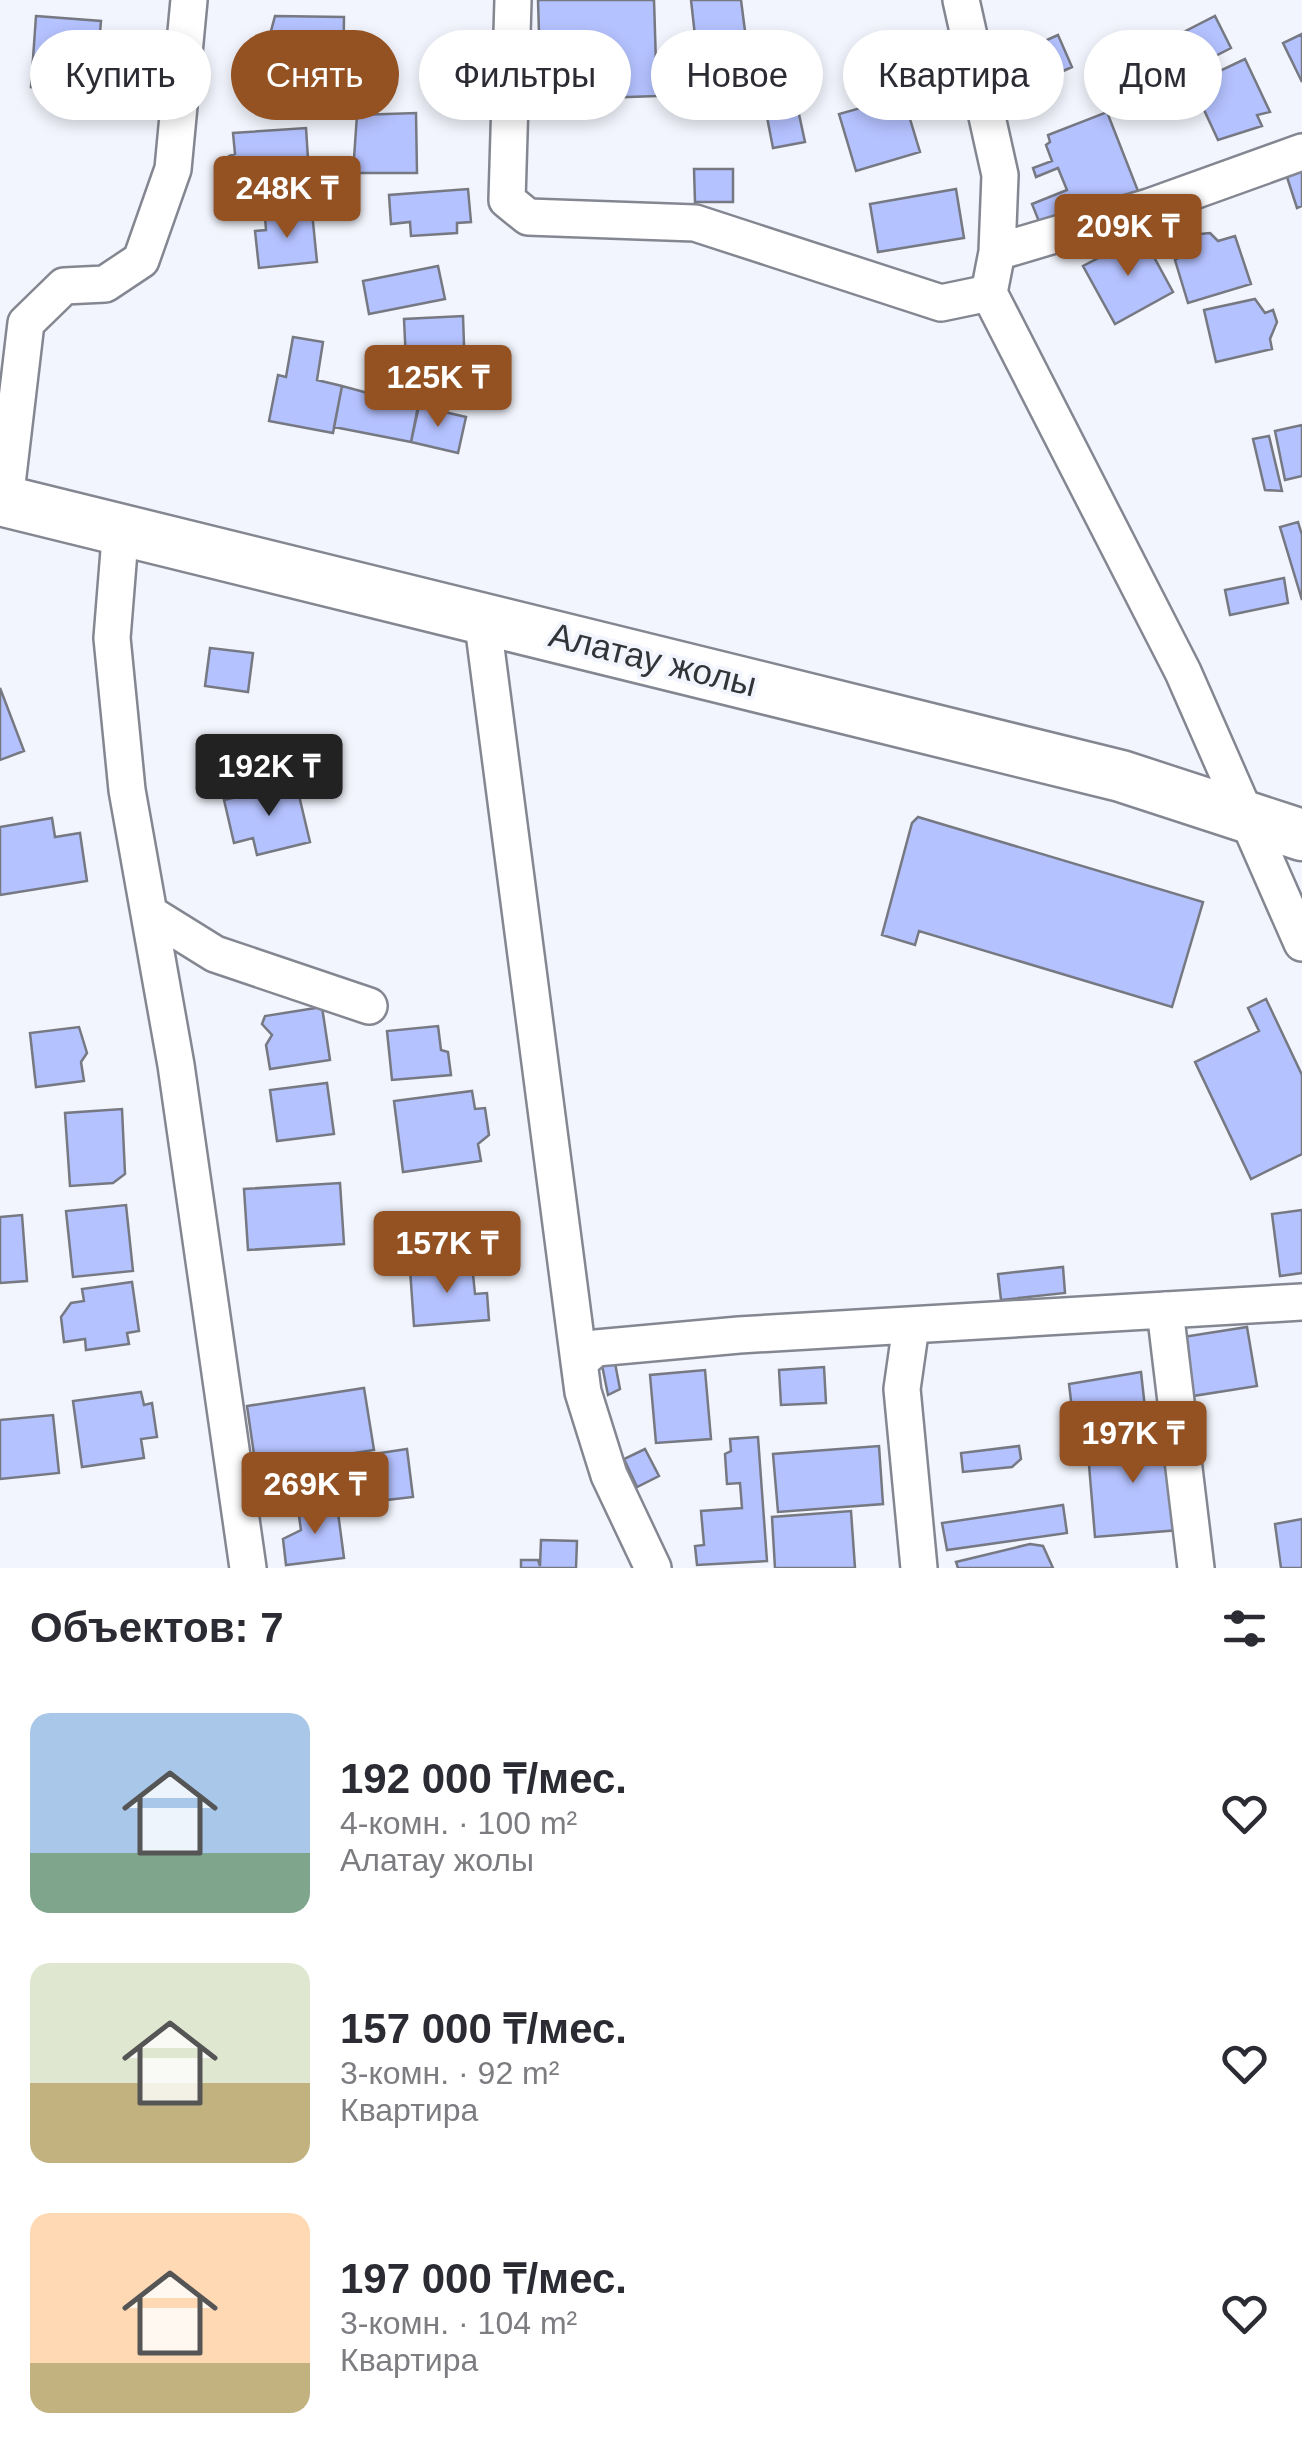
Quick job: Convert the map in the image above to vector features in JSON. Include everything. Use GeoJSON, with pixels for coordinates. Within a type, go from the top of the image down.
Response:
{"type":"FeatureCollection","features":[{"type":"Feature","properties":{"kind":"main road","name":"Алатау жолы"},"geometry":{"type":"LineString","coordinates":[[2,500],[121,526],[1121,776],[1302,836]]}},
{"type":"Feature","properties":{"kind":"street"},"geometry":{"type":"LineString","coordinates":[[2,500],[26,323],[64,286],[105,284],[140,260],[173,169],[189,0]]}},
{"type":"Feature","properties":{"kind":"street"},"geometry":{"type":"LineString","coordinates":[[512,0],[507,200],[528,217],[696,223],[941,303],[989,292]]}},
{"type":"Feature","properties":{"kind":"street"},"geometry":{"type":"LineString","coordinates":[[961,0],[1000,175],[997,252],[989,292],[1183,672],[1302,944]]}},
{"type":"Feature","properties":{"kind":"street"},"geometry":{"type":"LineString","coordinates":[[997,252],[1149,207],[1302,152]]}},
{"type":"Feature","properties":{"kind":"street"},"geometry":{"type":"LineString","coordinates":[[121,526],[112,638],[127,790],[178,1085],[248,1568]]}},
{"type":"Feature","properties":{"kind":"street"},"geometry":{"type":"LineString","coordinates":[[482,617],[583,1392],[609,1475],[653,1568]]}},
{"type":"Feature","properties":{"kind":"street"},"geometry":{"type":"LineString","coordinates":[[148,913],[214,954],[369,1006]]}},
{"type":"Feature","properties":{"kind":"street"},"geometry":{"type":"LineString","coordinates":[[579,1362],[596,1348],[1302,1302]]}},
{"type":"Feature","properties":{"kind":"street"},"geometry":{"type":"LineString","coordinates":[[1164,1310],[1196,1568]]}},
{"type":"Feature","properties":{"kind":"street"},"geometry":{"type":"LineString","coordinates":[[911,1326],[902,1390],[919,1568]]}},
{"type":"Feature","properties":{"kind":"building"},"geometry":{"type":"Polygon","coordinates":[[[538,0],[654,0],[651,96],[631,97],[631,30],[539,30],[538,0]]]}},
{"type":"Feature","properties":{"kind":"building"},"geometry":{"type":"Polygon","coordinates":[[[691,0],[741,0],[745,30],[694,30],[691,0]]]}},
{"type":"Feature","properties":{"kind":"building"},"geometry":{"type":"Polygon","coordinates":[[[36,16],[101,21],[100,30],[35,30],[36,16]]]}},
{"type":"Feature","properties":{"kind":"building"},"geometry":{"type":"Polygon","coordinates":[[[275,16],[344,17],[344,30],[271,30],[275,16]]]}},
{"type":"Feature","properties":{"kind":"building"},"geometry":{"type":"Polygon","coordinates":[[[1215,16],[1222,30],[1188,30],[1215,16]]]}},
{"type":"Feature","properties":{"kind":"building"},"geometry":{"type":"Polygon","coordinates":[[[1222,30],[1231,48],[1222,53],[1222,30]]]}},
{"type":"Feature","properties":{"kind":"building"},"geometry":{"type":"Polygon","coordinates":[[[1302,34],[1302,82],[1283,43],[1302,34]]]}},
{"type":"Feature","properties":{"kind":"building"},"geometry":{"type":"Polygon","coordinates":[[[1064,49],[1072,67],[1064,71],[1064,49]]]}},
{"type":"Feature","properties":{"kind":"building"},"geometry":{"type":"Polygon","coordinates":[[[1245,59],[1270,112],[1257,115],[1262,126],[1218,140],[1209,120],[1222,120],[1222,70],[1245,59]]]}},
{"type":"Feature","properties":{"kind":"building"},"geometry":{"type":"Polygon","coordinates":[[[416,113],[417,173],[353,173],[357,120],[399,120],[399,114],[416,113]]]}},
{"type":"Feature","properties":{"kind":"building"},"geometry":{"type":"Polygon","coordinates":[[[843,113],[843,120],[910,120],[920,152],[856,171],[839,114],[843,113]]]}},
{"type":"Feature","properties":{"kind":"building"},"geometry":{"type":"Polygon","coordinates":[[[768,120],[800,120],[805,142],[773,148],[768,120]]]}},
{"type":"Feature","properties":{"kind":"building"},"geometry":{"type":"Polygon","coordinates":[[[1086,120],[1110,120],[1138,191],[1042,229],[1032,204],[1067,190],[1058,168],[1036,177],[1033,168],[1052,161],[1046,145],[1050,142],[1048,135],[1086,120]]]}},
{"type":"Feature","properties":{"kind":"building"},"geometry":{"type":"Polygon","coordinates":[[[306,128],[310,190],[235,194],[229,156],[235,154],[233,133],[306,128]]]}},
{"type":"Feature","properties":{"kind":"building"},"geometry":{"type":"Polygon","coordinates":[[[694,169],[733,169],[733,202],[695,202],[694,169]]]}},
{"type":"Feature","properties":{"kind":"building"},"geometry":{"type":"Polygon","coordinates":[[[1302,169],[1302,206],[1297,208],[1286,174],[1302,169]]]}},
{"type":"Feature","properties":{"kind":"building"},"geometry":{"type":"Polygon","coordinates":[[[468,189],[471,222],[457,223],[457,233],[411,236],[410,222],[391,224],[389,195],[468,189]]]}},
{"type":"Feature","properties":{"kind":"building"},"geometry":{"type":"Polygon","coordinates":[[[956,189],[964,238],[878,252],[870,204],[956,189]]]}},
{"type":"Feature","properties":{"kind":"building"},"geometry":{"type":"Polygon","coordinates":[[[312,212],[317,262],[259,268],[255,231],[266,230],[265,217],[312,212]]]}},
{"type":"Feature","properties":{"kind":"building"},"geometry":{"type":"Polygon","coordinates":[[[1210,233],[1218,241],[1235,236],[1251,284],[1188,303],[1175,260],[1188,252],[1200,234],[1210,233]]]}},
{"type":"Feature","properties":{"kind":"building"},"geometry":{"type":"Polygon","coordinates":[[[1142,235],[1173,292],[1115,324],[1083,266],[1142,235]]]}},
{"type":"Feature","properties":{"kind":"building"},"geometry":{"type":"Polygon","coordinates":[[[438,266],[445,299],[369,314],[363,281],[438,266]]]}},
{"type":"Feature","properties":{"kind":"building"},"geometry":{"type":"Polygon","coordinates":[[[1255,299],[1265,313],[1273,310],[1277,322],[1270,339],[1272,349],[1216,362],[1204,310],[1255,299]]]}},
{"type":"Feature","properties":{"kind":"building"},"geometry":{"type":"Polygon","coordinates":[[[463,316],[466,402],[408,404],[404,319],[463,316]]]}},
{"type":"Feature","properties":{"kind":"building"},"geometry":{"type":"Polygon","coordinates":[[[293,337],[323,342],[317,380],[342,386],[333,433],[269,421],[278,375],[286,377],[293,337]]]}},
{"type":"Feature","properties":{"kind":"building"},"geometry":{"type":"Polygon","coordinates":[[[342,386],[408,404],[419,401],[411,442],[334,427],[342,386]]]}},
{"type":"Feature","properties":{"kind":"building"},"geometry":{"type":"Polygon","coordinates":[[[419,406],[466,417],[458,453],[411,442],[419,406]]]}},
{"type":"Feature","properties":{"kind":"building"},"geometry":{"type":"Polygon","coordinates":[[[1302,425],[1302,476],[1285,480],[1275,431],[1302,425]]]}},
{"type":"Feature","properties":{"kind":"building"},"geometry":{"type":"Polygon","coordinates":[[[1269,436],[1282,491],[1265,490],[1253,439],[1269,436]]]}},
{"type":"Feature","properties":{"kind":"building"},"geometry":{"type":"Polygon","coordinates":[[[1298,522],[1302,535],[1302,600],[1280,527],[1298,522]]]}},
{"type":"Feature","properties":{"kind":"building"},"geometry":{"type":"Polygon","coordinates":[[[1284,578],[1288,603],[1230,615],[1225,590],[1284,578]]]}},
{"type":"Feature","properties":{"kind":"building"},"geometry":{"type":"Polygon","coordinates":[[[210,648],[253,653],[248,692],[205,686],[210,648]]]}},
{"type":"Feature","properties":{"kind":"building"},"geometry":{"type":"Polygon","coordinates":[[[0,688],[24,751],[0,760],[0,688]]]}},
{"type":"Feature","properties":{"kind":"building"},"geometry":{"type":"Polygon","coordinates":[[[296,783],[310,842],[257,855],[253,838],[234,843],[224,800],[296,783]]]}},
{"type":"Feature","properties":{"kind":"building"},"geometry":{"type":"Polygon","coordinates":[[[918,817],[1203,902],[1172,1007],[919,931],[915,945],[882,935],[912,823],[918,817]]]}},
{"type":"Feature","properties":{"kind":"building"},"geometry":{"type":"Polygon","coordinates":[[[52,818],[55,837],[80,833],[87,881],[0,895],[0,827],[52,818]]]}},
{"type":"Feature","properties":{"kind":"building"},"geometry":{"type":"Polygon","coordinates":[[[1266,999],[1302,1075],[1302,1154],[1251,1179],[1195,1062],[1259,1031],[1248,1008],[1266,999]]]}},
{"type":"Feature","properties":{"kind":"building"},"geometry":{"type":"Polygon","coordinates":[[[322,1007],[330,1060],[270,1069],[266,1045],[272,1035],[262,1024],[265,1016],[322,1007]]]}},
{"type":"Feature","properties":{"kind":"building"},"geometry":{"type":"Polygon","coordinates":[[[438,1026],[441,1050],[448,1052],[451,1075],[392,1080],[387,1031],[438,1026]]]}},
{"type":"Feature","properties":{"kind":"building"},"geometry":{"type":"Polygon","coordinates":[[[79,1027],[87,1053],[81,1062],[84,1081],[36,1087],[30,1033],[79,1027]]]}},
{"type":"Feature","properties":{"kind":"building"},"geometry":{"type":"Polygon","coordinates":[[[327,1083],[334,1134],[277,1141],[270,1090],[327,1083]]]}},
{"type":"Feature","properties":{"kind":"building"},"geometry":{"type":"Polygon","coordinates":[[[472,1091],[475,1109],[485,1108],[489,1135],[478,1144],[481,1161],[403,1172],[394,1101],[472,1091]]]}},
{"type":"Feature","properties":{"kind":"building"},"geometry":{"type":"Polygon","coordinates":[[[122,1109],[125,1174],[113,1183],[70,1186],[65,1113],[122,1109]]]}},
{"type":"Feature","properties":{"kind":"building"},"geometry":{"type":"Polygon","coordinates":[[[340,1183],[344,1244],[248,1250],[244,1189],[340,1183]]]}},
{"type":"Feature","properties":{"kind":"building"},"geometry":{"type":"Polygon","coordinates":[[[126,1205],[133,1271],[73,1277],[66,1211],[126,1205]]]}},
{"type":"Feature","properties":{"kind":"building"},"geometry":{"type":"Polygon","coordinates":[[[1302,1210],[1302,1273],[1280,1276],[1272,1214],[1302,1210]]]}},
{"type":"Feature","properties":{"kind":"building"},"geometry":{"type":"Polygon","coordinates":[[[22,1215],[27,1281],[0,1283],[0,1217],[22,1215]]]}},
{"type":"Feature","properties":{"kind":"building"},"geometry":{"type":"Polygon","coordinates":[[[472,1264],[475,1294],[487,1293],[489,1320],[414,1326],[410,1269],[472,1264]]]}},
{"type":"Feature","properties":{"kind":"building"},"geometry":{"type":"Polygon","coordinates":[[[1063,1267],[1065,1293],[1001,1300],[998,1274],[1063,1267]]]}},
{"type":"Feature","properties":{"kind":"building"},"geometry":{"type":"Polygon","coordinates":[[[132,1282],[139,1331],[127,1333],[129,1344],[86,1350],[85,1339],[64,1342],[61,1317],[71,1303],[84,1301],[82,1289],[132,1282]]]}},
{"type":"Feature","properties":{"kind":"building"},"geometry":{"type":"Polygon","coordinates":[[[1247,1327],[1257,1386],[1193,1396],[1183,1337],[1247,1327]]]}},
{"type":"Feature","properties":{"kind":"building"},"geometry":{"type":"Polygon","coordinates":[[[614,1358],[620,1389],[608,1395],[601,1360],[614,1358]]]}},
{"type":"Feature","properties":{"kind":"building"},"geometry":{"type":"Polygon","coordinates":[[[824,1367],[826,1403],[781,1405],[779,1370],[824,1367]]]}},
{"type":"Feature","properties":{"kind":"building"},"geometry":{"type":"Polygon","coordinates":[[[705,1370],[711,1439],[656,1443],[650,1375],[705,1370]]]}},
{"type":"Feature","properties":{"kind":"building"},"geometry":{"type":"Polygon","coordinates":[[[1141,1372],[1147,1426],[1075,1434],[1069,1384],[1141,1372]]]}},
{"type":"Feature","properties":{"kind":"building"},"geometry":{"type":"Polygon","coordinates":[[[364,1388],[374,1450],[256,1468],[247,1406],[364,1388]]]}},
{"type":"Feature","properties":{"kind":"building"},"geometry":{"type":"Polygon","coordinates":[[[141,1392],[144,1405],[152,1403],[157,1437],[141,1439],[144,1458],[82,1467],[73,1401],[141,1392]]]}},
{"type":"Feature","properties":{"kind":"building"},"geometry":{"type":"Polygon","coordinates":[[[53,1415],[59,1473],[0,1479],[0,1420],[53,1415]]]}},
{"type":"Feature","properties":{"kind":"building"},"geometry":{"type":"Polygon","coordinates":[[[1170,1434],[1179,1530],[1095,1537],[1087,1441],[1170,1434]]]}},
{"type":"Feature","properties":{"kind":"building"},"geometry":{"type":"Polygon","coordinates":[[[758,1437],[767,1561],[697,1565],[695,1546],[704,1545],[701,1511],[742,1508],[740,1483],[727,1484],[725,1454],[731,1451],[730,1439],[758,1437]]]}},
{"type":"Feature","properties":{"kind":"building"},"geometry":{"type":"Polygon","coordinates":[[[879,1446],[883,1504],[778,1512],[773,1454],[879,1446]]]}},
{"type":"Feature","properties":{"kind":"building"},"geometry":{"type":"Polygon","coordinates":[[[1019,1446],[1021,1459],[1012,1467],[963,1472],[961,1453],[1019,1446]]]}},
{"type":"Feature","properties":{"kind":"building"},"geometry":{"type":"Polygon","coordinates":[[[407,1449],[413,1497],[386,1500],[380,1453],[407,1449]]]}},
{"type":"Feature","properties":{"kind":"building"},"geometry":{"type":"Polygon","coordinates":[[[645,1449],[659,1476],[637,1487],[624,1459],[645,1449]]]}},
{"type":"Feature","properties":{"kind":"building"},"geometry":{"type":"Polygon","coordinates":[[[337,1505],[344,1558],[286,1565],[283,1539],[301,1530],[298,1509],[337,1505]]]}},
{"type":"Feature","properties":{"kind":"building"},"geometry":{"type":"Polygon","coordinates":[[[1063,1505],[1067,1533],[947,1550],[942,1523],[1063,1505]]]}},
{"type":"Feature","properties":{"kind":"building"},"geometry":{"type":"Polygon","coordinates":[[[851,1511],[855,1568],[775,1568],[772,1517],[851,1511]]]}},
{"type":"Feature","properties":{"kind":"building"},"geometry":{"type":"Polygon","coordinates":[[[1302,1519],[1302,1568],[1281,1568],[1275,1524],[1302,1519]]]}},
{"type":"Feature","properties":{"kind":"building"},"geometry":{"type":"Polygon","coordinates":[[[541,1540],[577,1541],[576,1568],[521,1568],[521,1560],[538,1560],[540,1566],[541,1540]]]}},
{"type":"Feature","properties":{"kind":"building"},"geometry":{"type":"Polygon","coordinates":[[[1030,1544],[1043,1546],[1053,1568],[958,1568],[956,1562],[1030,1544]]]}}]}
